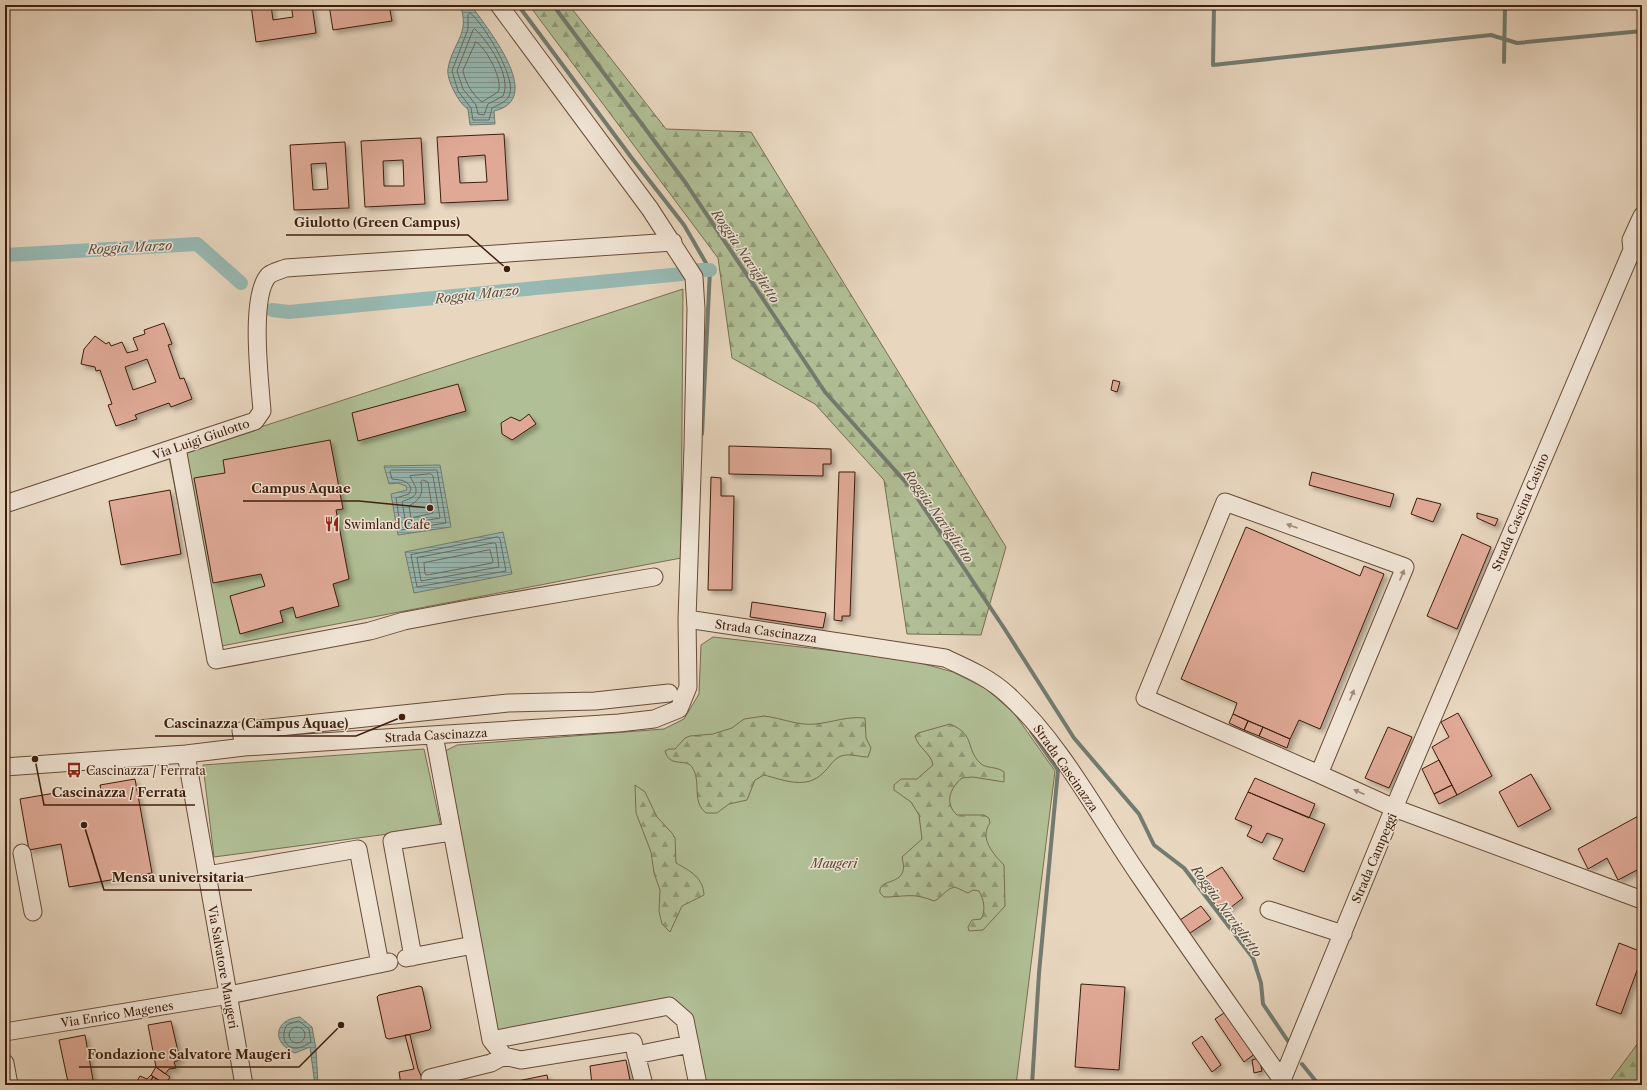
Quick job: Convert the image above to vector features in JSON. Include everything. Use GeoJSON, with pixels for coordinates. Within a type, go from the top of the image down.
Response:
{"type":"FeatureCollection","features":[{"type":"Feature","properties":{"kind":"street","name":"Strada Cascinazza"},"geometry":{"type":"LineString","coordinates":[[5,767],[186,754],[244,747],[619,724],[654,720],[679,709],[688,687],[687,619],[694,447],[696,309],[694,277],[673,242],[650,209],[498,5]]}},
{"type":"Feature","properties":{"kind":"street","name":"Strada Cascina Casino"},"geometry":{"type":"LineString","coordinates":[[1394,808],[1637,252],[1631,240],[1642,216]]}},
{"type":"Feature","properties":{"kind":"street","name":"Via Luigi Giulotto"},"geometry":{"type":"LineString","coordinates":[[5,504],[255,421],[262,411],[257,311],[262,290],[269,275],[286,268],[673,242]]}},
{"type":"Feature","properties":{"kind":"street"},"geometry":{"type":"LineString","coordinates":[[177,448],[216,660],[370,631],[404,621],[654,577]]}},
{"type":"Feature","properties":{"kind":"street"},"geometry":{"type":"LineString","coordinates":[[1319,774],[1406,567],[1225,502],[1145,698],[1394,808]]}},
{"type":"Feature","properties":{"kind":"street","name":"Strada Cascinazza"},"geometry":{"type":"LineString","coordinates":[[687,619],[945,658],[978,673],[1007,694],[1030,718],[1054,747],[1138,874],[1281,1083]]}},
{"type":"Feature","properties":{"kind":"street"},"geometry":{"type":"LineString","coordinates":[[244,747],[241,732],[508,703],[595,701],[669,693]]}},
{"type":"Feature","properties":{"kind":"street"},"geometry":{"type":"LineString","coordinates":[[614,699],[619,724]]}},
{"type":"Feature","properties":{"kind":"street"},"geometry":{"type":"LineString","coordinates":[[508,703],[512,730]]}},
{"type":"Feature","properties":{"kind":"street"},"geometry":{"type":"LineString","coordinates":[[367,718],[370,739]]}},
{"type":"Feature","properties":{"kind":"street"},"geometry":{"type":"LineString","coordinates":[[434,735],[491,1040],[504,1056],[521,1060],[633,1042],[644,1085]]}},
{"type":"Feature","properties":{"kind":"street","name":"Via Salvatore Maugeri"},"geometry":{"type":"LineString","coordinates":[[186,754],[244,1085]]}},
{"type":"Feature","properties":{"kind":"street","name":"Strada Campeggi"},"geometry":{"type":"LineString","coordinates":[[1281,1083],[1394,808],[1642,900]]}},
{"type":"Feature","properties":{"kind":"street"},"geometry":{"type":"LineString","coordinates":[[451,832],[392,841],[409,957],[473,945]]}},
{"type":"Feature","properties":{"kind":"street","name":"Via Enrico Magenes"},"geometry":{"type":"LineString","coordinates":[[5,1032],[229,995],[384,963],[358,849],[207,875]]}},
{"type":"Feature","properties":{"kind":"street"},"geometry":{"type":"LineString","coordinates":[[22,853],[33,912]]}},
{"type":"Feature","properties":{"kind":"street"},"geometry":{"type":"LineString","coordinates":[[1269,910],[1343,934]]}},
{"type":"Feature","properties":{"kind":"street"},"geometry":{"type":"LineString","coordinates":[[491,1040],[669,1006],[685,1020],[698,1085]]}},
{"type":"Feature","properties":{"kind":"street"},"geometry":{"type":"LineString","coordinates":[[636,1055],[690,1044]]}},
{"type":"Feature","properties":{"kind":"street"},"geometry":{"type":"LineString","coordinates":[[430,1078],[491,1063],[504,1056]]}},
{"type":"Feature","properties":{"kind":"street"},"geometry":{"type":"LineString","coordinates":[[5,1063],[9,1085]]}},
{"type":"Feature","properties":{"kind":"green space"},"geometry":{"type":"Polygon","coordinates":[[[529,5],[569,5],[666,129],[751,132],[1006,547],[981,635],[907,634],[884,480],[815,404],[732,358],[718,258],[529,5]]]}},
{"type":"Feature","properties":{"kind":"green space"},"geometry":{"type":"Polygon","coordinates":[[[683,289],[681,558],[206,649],[169,457],[683,289]]]}},
{"type":"Feature","properties":{"kind":"green space","name":"Maugeri"},"geometry":{"type":"Polygon","coordinates":[[[713,637],[906,659],[953,672],[985,688],[1014,713],[1055,771],[1016,1085],[705,1085],[689,1012],[672,1001],[497,1031],[445,751],[457,745],[664,729],[684,719],[699,694],[701,645],[713,637]]]}},
{"type":"Feature","properties":{"kind":"green space"},"geometry":{"type":"Polygon","coordinates":[[[764,716],[796,723],[809,724],[847,718],[865,718],[866,738],[871,748],[868,757],[851,755],[841,756],[836,759],[823,773],[809,781],[787,781],[764,775],[755,780],[747,800],[729,804],[717,813],[706,813],[699,803],[695,773],[692,767],[689,764],[670,759],[665,751],[675,749],[685,738],[690,736],[713,734],[732,728],[744,719],[764,716]]]}},
{"type":"Feature","properties":{"kind":"green space"},"geometry":{"type":"Polygon","coordinates":[[[950,724],[964,733],[975,757],[982,765],[1004,772],[1004,782],[973,777],[962,778],[954,786],[950,796],[951,806],[957,815],[984,815],[989,818],[990,823],[986,834],[987,840],[992,851],[1004,865],[1005,906],[983,930],[969,931],[968,927],[972,920],[981,919],[983,916],[984,905],[979,891],[973,890],[968,893],[955,887],[949,889],[934,901],[914,896],[884,897],[880,893],[882,886],[901,875],[903,871],[902,857],[922,839],[919,815],[911,802],[894,790],[894,785],[901,779],[917,779],[933,765],[930,757],[919,744],[915,736],[918,733],[950,724]]]}},
{"type":"Feature","properties":{"kind":"green space"},"geometry":{"type":"Polygon","coordinates":[[[424,749],[441,827],[214,857],[203,765],[424,749]]]}},
{"type":"Feature","properties":{"kind":"green space"},"geometry":{"type":"Polygon","coordinates":[[[635,785],[645,792],[657,817],[675,838],[676,863],[695,875],[703,889],[704,895],[682,906],[670,932],[662,924],[659,911],[660,890],[654,873],[651,852],[636,813],[635,785]]]}},
{"type":"Feature","properties":{"kind":"green space"},"geometry":{"type":"Polygon","coordinates":[[[1641,1039],[1642,1085],[1607,1085],[1641,1039]]]}},
{"type":"Feature","properties":{"kind":"water"},"geometry":{"type":"Polygon","coordinates":[[[460,5],[471,5],[508,61],[514,78],[515,92],[509,104],[494,111],[495,124],[470,125],[468,109],[457,97],[449,79],[448,69],[450,60],[462,31],[463,15],[460,5]]]}},
{"type":"Feature","properties":{"kind":"water"},"geometry":{"type":"Polygon","coordinates":[[[440,465],[451,527],[398,535],[391,494],[407,490],[406,486],[398,483],[389,484],[384,466],[440,465]]]}},
{"type":"Feature","properties":{"kind":"water"},"geometry":{"type":"Polygon","coordinates":[[[503,532],[512,574],[414,593],[405,552],[503,532]]]}},
{"type":"Feature","properties":{"kind":"water"},"geometry":{"type":"Polygon","coordinates":[[[300,1017],[312,1027],[316,1049],[318,1085],[315,1085],[310,1047],[295,1053],[287,1049],[279,1038],[279,1032],[285,1022],[300,1017]]]}},
{"type":"Feature","properties":{"kind":"building"},"geometry":{"type":"Polygon","coordinates":[[[251,5],[271,5],[273,20],[293,17],[291,5],[312,5],[316,33],[256,42],[251,5]]]}},
{"type":"Feature","properties":{"kind":"building"},"geometry":{"type":"Polygon","coordinates":[[[329,5],[348,5],[349,8],[366,5],[389,5],[392,21],[333,30],[329,5]]]}},
{"type":"Feature","properties":{"kind":"building"},"geometry":{"type":"Polygon","coordinates":[[[504,134],[508,200],[441,203],[437,137],[504,134]],[[485,155],[458,157],[460,183],[487,182],[485,155]]]}},
{"type":"Feature","properties":{"kind":"building"},"geometry":{"type":"Polygon","coordinates":[[[421,138],[425,204],[365,207],[361,141],[421,138]],[[403,160],[383,161],[384,186],[404,186],[403,160]]]}},
{"type":"Feature","properties":{"kind":"building"},"geometry":{"type":"Polygon","coordinates":[[[345,142],[349,208],[294,210],[290,145],[345,142]],[[326,163],[311,164],[313,190],[328,189],[326,163]]]}},
{"type":"Feature","properties":{"kind":"building"},"geometry":{"type":"Polygon","coordinates":[[[164,323],[172,344],[168,345],[180,379],[184,378],[192,399],[171,407],[169,403],[135,415],[137,419],[116,426],[108,405],[112,404],[100,370],[96,371],[95,367],[81,364],[84,349],[95,336],[106,344],[109,342],[111,346],[122,342],[127,353],[138,350],[133,338],[145,334],[144,330],[164,323]],[[147,359],[125,367],[133,390],[156,382],[147,359]]]}},
{"type":"Feature","properties":{"kind":"building"},"geometry":{"type":"Polygon","coordinates":[[[1113,380],[1120,382],[1117,392],[1111,390],[1113,380]]]}},
{"type":"Feature","properties":{"kind":"building"},"geometry":{"type":"Polygon","coordinates":[[[458,384],[466,411],[358,441],[352,413],[458,384]]]}},
{"type":"Feature","properties":{"kind":"building"},"geometry":{"type":"Polygon","coordinates":[[[529,414],[536,424],[512,440],[502,434],[501,423],[511,417],[520,421],[529,414]]]}},
{"type":"Feature","properties":{"kind":"building"},"geometry":{"type":"Polygon","coordinates":[[[330,440],[343,509],[336,510],[349,579],[333,584],[339,606],[296,618],[293,607],[280,611],[283,622],[240,634],[230,596],[265,586],[261,574],[213,583],[194,478],[225,473],[223,460],[330,440]]]}},
{"type":"Feature","properties":{"kind":"building"},"geometry":{"type":"Polygon","coordinates":[[[729,446],[831,449],[831,464],[823,464],[823,476],[729,474],[729,446]]]}},
{"type":"Feature","properties":{"kind":"building"},"geometry":{"type":"Polygon","coordinates":[[[839,472],[855,472],[850,616],[842,616],[842,621],[834,620],[839,472]]]}},
{"type":"Feature","properties":{"kind":"building"},"geometry":{"type":"Polygon","coordinates":[[[1312,472],[1394,494],[1390,507],[1309,485],[1312,472]]]}},
{"type":"Feature","properties":{"kind":"building"},"geometry":{"type":"Polygon","coordinates":[[[711,477],[721,478],[721,496],[734,496],[732,590],[708,590],[711,477]]]}},
{"type":"Feature","properties":{"kind":"building"},"geometry":{"type":"Polygon","coordinates":[[[170,490],[181,554],[121,565],[109,501],[170,490]]]}},
{"type":"Feature","properties":{"kind":"building"},"geometry":{"type":"Polygon","coordinates":[[[1417,498],[1441,504],[1433,522],[1411,514],[1417,498]]]}},
{"type":"Feature","properties":{"kind":"building"},"geometry":{"type":"Polygon","coordinates":[[[1477,513],[1498,519],[1495,526],[1477,518],[1477,513]]]}},
{"type":"Feature","properties":{"kind":"building"},"geometry":{"type":"Polygon","coordinates":[[[1246,527],[1360,576],[1364,566],[1384,574],[1320,729],[1299,720],[1290,739],[1233,714],[1237,703],[1181,679],[1246,527]]]}},
{"type":"Feature","properties":{"kind":"building"},"geometry":{"type":"Polygon","coordinates":[[[1462,534],[1491,547],[1457,629],[1427,616],[1462,534]]]}},
{"type":"Feature","properties":{"kind":"building"},"geometry":{"type":"Polygon","coordinates":[[[752,602],[826,613],[823,628],[750,617],[752,602]]]}},
{"type":"Feature","properties":{"kind":"building"},"geometry":{"type":"Polygon","coordinates":[[[1458,713],[1492,776],[1457,795],[1432,747],[1449,737],[1441,722],[1458,713]]]}},
{"type":"Feature","properties":{"kind":"building"},"geometry":{"type":"Polygon","coordinates":[[[1233,714],[1248,721],[1244,730],[1229,723],[1233,714]]]}},
{"type":"Feature","properties":{"kind":"building"},"geometry":{"type":"Polygon","coordinates":[[[1248,721],[1263,727],[1259,736],[1244,730],[1248,721]]]}},
{"type":"Feature","properties":{"kind":"building"},"geometry":{"type":"Polygon","coordinates":[[[1263,727],[1290,739],[1287,748],[1259,736],[1263,727]]]}},
{"type":"Feature","properties":{"kind":"building"},"geometry":{"type":"Polygon","coordinates":[[[1388,727],[1412,737],[1389,788],[1365,778],[1388,727]]]}},
{"type":"Feature","properties":{"kind":"building"},"geometry":{"type":"Polygon","coordinates":[[[1439,760],[1452,785],[1434,794],[1422,769],[1439,760]]]}},
{"type":"Feature","properties":{"kind":"building"},"geometry":{"type":"Polygon","coordinates":[[[1531,774],[1551,809],[1518,827],[1499,792],[1531,774]]]}},
{"type":"Feature","properties":{"kind":"building"},"geometry":{"type":"Polygon","coordinates":[[[1255,778],[1315,804],[1309,818],[1248,792],[1255,778]]]}},
{"type":"Feature","properties":{"kind":"building"},"geometry":{"type":"Polygon","coordinates":[[[135,779],[152,873],[69,887],[61,844],[29,850],[20,799],[55,793],[56,798],[101,790],[100,785],[135,779]]]}},
{"type":"Feature","properties":{"kind":"building"},"geometry":{"type":"Polygon","coordinates":[[[1452,785],[1457,795],[1439,804],[1434,794],[1452,785]]]}},
{"type":"Feature","properties":{"kind":"building"},"geometry":{"type":"Polygon","coordinates":[[[1248,792],[1325,824],[1304,872],[1273,859],[1283,839],[1267,833],[1262,843],[1247,836],[1252,826],[1235,819],[1248,792]]]}},
{"type":"Feature","properties":{"kind":"building"},"geometry":{"type":"Polygon","coordinates":[[[1642,814],[1642,879],[1637,870],[1618,880],[1607,858],[1588,869],[1578,849],[1642,814]]]}},
{"type":"Feature","properties":{"kind":"building"},"geometry":{"type":"Polygon","coordinates":[[[1222,867],[1243,898],[1222,914],[1199,881],[1222,867]]]}},
{"type":"Feature","properties":{"kind":"building"},"geometry":{"type":"Polygon","coordinates":[[[1201,906],[1211,919],[1190,933],[1180,920],[1201,906]]]}},
{"type":"Feature","properties":{"kind":"building"},"geometry":{"type":"Polygon","coordinates":[[[1619,943],[1642,952],[1642,957],[1621,1014],[1596,1005],[1619,943]]]}},
{"type":"Feature","properties":{"kind":"building"},"geometry":{"type":"Polygon","coordinates":[[[1081,984],[1125,987],[1119,1070],[1075,1067],[1081,984]]]}},
{"type":"Feature","properties":{"kind":"building"},"geometry":{"type":"Polygon","coordinates":[[[419,986],[422,987],[431,1028],[429,1030],[389,1039],[386,1038],[377,997],[379,995],[419,986]]]}},
{"type":"Feature","properties":{"kind":"building"},"geometry":{"type":"Polygon","coordinates":[[[1227,1011],[1256,1053],[1244,1062],[1215,1019],[1227,1011]]]}},
{"type":"Feature","properties":{"kind":"building"},"geometry":{"type":"Polygon","coordinates":[[[171,1021],[180,1060],[174,1062],[176,1068],[169,1069],[165,1074],[156,1067],[148,1025],[171,1021]]]}},
{"type":"Feature","properties":{"kind":"building"},"geometry":{"type":"Polygon","coordinates":[[[85,1035],[93,1080],[90,1085],[73,1085],[72,1082],[68,1082],[59,1040],[85,1035]]]}},
{"type":"Feature","properties":{"kind":"building"},"geometry":{"type":"Polygon","coordinates":[[[405,1035],[410,1035],[418,1069],[425,1085],[401,1085],[399,1072],[414,1069],[405,1035]]]}},
{"type":"Feature","properties":{"kind":"building"},"geometry":{"type":"Polygon","coordinates":[[[1202,1036],[1221,1065],[1212,1072],[1192,1043],[1202,1036]]]}},
{"type":"Feature","properties":{"kind":"building"},"geometry":{"type":"Polygon","coordinates":[[[1259,1058],[1262,1071],[1254,1073],[1252,1060],[1259,1058]]]}},
{"type":"Feature","properties":{"kind":"building"},"geometry":{"type":"Polygon","coordinates":[[[626,1060],[631,1085],[592,1085],[590,1066],[626,1060]]]}},
{"type":"Feature","properties":{"kind":"building"},"geometry":{"type":"Polygon","coordinates":[[[156,1067],[170,1077],[165,1084],[151,1075],[156,1067]]]}},
{"type":"Feature","properties":{"kind":"building"},"geometry":{"type":"Polygon","coordinates":[[[151,1075],[153,1077],[148,1085],[116,1085],[137,1081],[140,1076],[147,1079],[151,1075]]]}},
{"type":"Feature","properties":{"kind":"building"},"geometry":{"type":"Polygon","coordinates":[[[547,1075],[549,1085],[498,1085],[547,1075]]]}},
{"type":"Feature","properties":{"kind":"building"},"geometry":{"type":"Polygon","coordinates":[[[153,1077],[165,1084],[148,1085],[153,1077]]]}},
{"type":"Feature","properties":{"kind":"building"},"geometry":{"type":"Polygon","coordinates":[[[93,1080],[101,1085],[90,1085],[93,1080]]]}},
{"type":"Feature","properties":{"kind":"waterway"},"geometry":{"type":"LineString","coordinates":[[518,5],[631,157],[684,225],[710,270],[702,434]]}},
{"type":"Feature","properties":{"kind":"waterway","name":"Roggia Naviglietto"},"geometry":{"type":"LineString","coordinates":[[553,5],[685,182],[825,392],[910,487],[1004,628],[1074,738],[1139,814],[1154,845],[1184,868],[1253,958],[1261,983],[1263,1004],[1290,1044]]}},
{"type":"Feature","properties":{"kind":"waterway"},"geometry":{"type":"LineString","coordinates":[[1214,5],[1213,65],[1491,35],[1517,43],[1642,31]]}},
{"type":"Feature","properties":{"kind":"waterway"},"geometry":{"type":"LineString","coordinates":[[1504,62],[1505,5]]}},
{"type":"Feature","properties":{"kind":"waterway","name":"Roggia Marzo"},"geometry":{"type":"LineString","coordinates":[[5,255],[197,244],[241,283]]}},
{"type":"Feature","properties":{"kind":"waterway","name":"Roggia Marzo"},"geometry":{"type":"LineString","coordinates":[[698,270],[710,270]]}},
{"type":"Feature","properties":{"kind":"waterway","name":"Roggia Marzo"},"geometry":{"type":"LineString","coordinates":[[272,310],[289,312],[682,274]]}},
{"type":"Feature","properties":{"kind":"waterway"},"geometry":{"type":"LineString","coordinates":[[1031,731],[1058,770],[1039,973],[1032,1085]]}},
{"type":"Feature","properties":{"kind":"waterway","name":"Roggia Naviglietto"},"geometry":{"type":"LineString","coordinates":[[1302,1064],[1319,1085]]}},
{"type":"Feature","properties":{"kind":"place","name":"Giulotto (Green Campus)"},"geometry":{"type":"Point","coordinates":[507,269]}},
{"type":"Feature","properties":{"kind":"place","name":"Campus Aquae"},"geometry":{"type":"Point","coordinates":[430,508]}},
{"type":"Feature","properties":{"kind":"place","name":"Swimland Cafe"},"geometry":{"type":"Point","coordinates":[332,524]}},
{"type":"Feature","properties":{"kind":"place","name":"Cascinazza (Campus Aquae)"},"geometry":{"type":"Point","coordinates":[402,717]}},
{"type":"Feature","properties":{"kind":"place","name":"Cascinazza / Ferrata"},"geometry":{"type":"Point","coordinates":[35,759]}},
{"type":"Feature","properties":{"kind":"place","name":"Cascinazza / Ferrrata"},"geometry":{"type":"Point","coordinates":[74,770]}},
{"type":"Feature","properties":{"kind":"place","name":"Mensa universitaria"},"geometry":{"type":"Point","coordinates":[84,825]}},
{"type":"Feature","properties":{"kind":"place","name":"Fondazione Salvatore Maugeri"},"geometry":{"type":"Point","coordinates":[341,1025]}}]}
